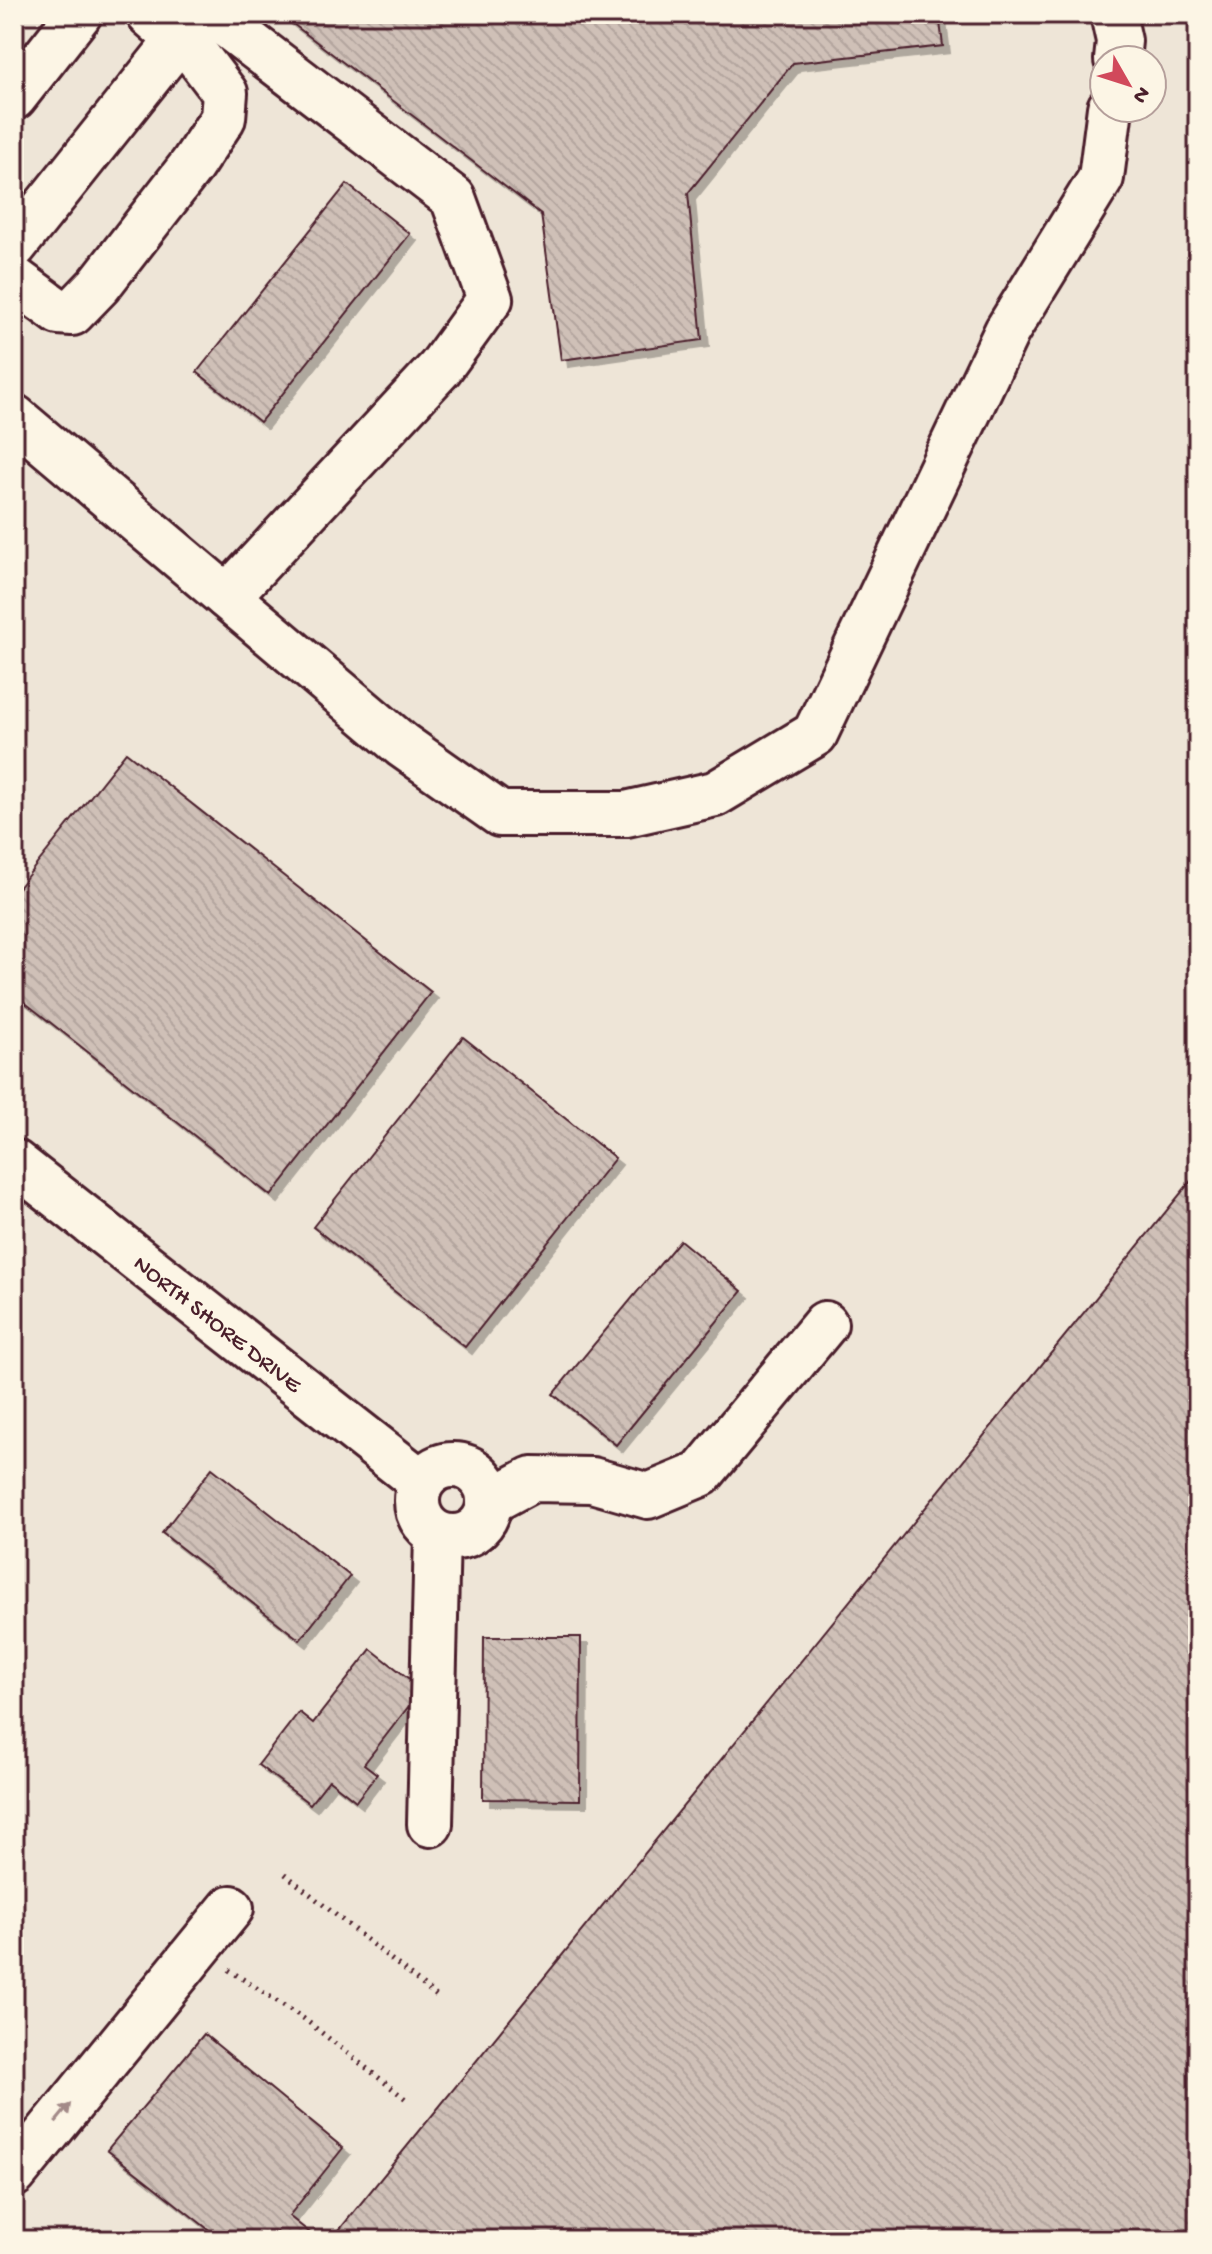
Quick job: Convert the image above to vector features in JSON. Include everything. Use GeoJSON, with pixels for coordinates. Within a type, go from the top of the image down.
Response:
{"type":"FeatureCollection","features":[{"type":"Feature","properties":{"kind":"street"},"geometry":{"type":"LineString","coordinates":[[14,97],[79,14]]}},
{"type":"Feature","properties":{"kind":"street"},"geometry":{"type":"LineString","coordinates":[[1113,14],[1119,44]]}},
{"type":"Feature","properties":{"kind":"street"},"geometry":{"type":"LineString","coordinates":[[14,246],[180,22]]}},
{"type":"Feature","properties":{"kind":"street"},"geometry":{"type":"LineString","coordinates":[[14,279],[59,312],[72,313],[99,285],[192,165],[223,118],[225,93],[180,22]]}},
{"type":"Feature","properties":{"kind":"street"},"geometry":{"type":"LineString","coordinates":[[180,22],[453,198],[490,299],[440,368],[227,597]]}},
{"type":"Feature","properties":{"kind":"street"},"geometry":{"type":"LineString","coordinates":[[14,417],[402,745],[500,814],[626,814],[715,794],[815,734],[1007,331],[1101,178],[1108,124]]}},
{"type":"Feature","properties":{"kind":"street","name":"NORTH SHORE DRIVE"},"geometry":{"type":"LineString","coordinates":[[14,1162],[421,1482]]}},
{"type":"Feature","properties":{"kind":"street"},"geometry":{"type":"LineString","coordinates":[[489,1502],[532,1479],[592,1480],[648,1496],[701,1474],[825,1324]]}},
{"type":"Feature","properties":{"kind":"street"},"geometry":{"type":"LineString","coordinates":[[464,1466],[483,1479],[489,1502],[487,1514],[472,1532],[449,1538],[427,1527],[416,1506],[421,1482],[440,1467],[464,1466]]}},
{"type":"Feature","properties":{"kind":"street"},"geometry":{"type":"LineString","coordinates":[[430,1824],[437,1534]]}},
{"type":"Feature","properties":{"kind":"street"},"geometry":{"type":"LineString","coordinates":[[14,2174],[231,1908]]}},
{"type":"Feature","properties":{"kind":"path"},"geometry":{"type":"LineString","coordinates":[[285,1874],[439,1998]]}},
{"type":"Feature","properties":{"kind":"path"},"geometry":{"type":"LineString","coordinates":[[226,1968],[303,2018],[407,2100]]}},
{"type":"Feature","properties":{"kind":"shaded area"},"geometry":{"type":"Polygon","coordinates":[[[14,14],[1198,14],[1198,2240],[14,2240],[14,14]]]}},
{"type":"Feature","properties":{"kind":"building"},"geometry":{"type":"Polygon","coordinates":[[[280,14],[939,14],[943,46],[793,63],[688,193],[702,340],[561,360],[541,214],[280,14]]]}},
{"type":"Feature","properties":{"kind":"building"},"geometry":{"type":"Polygon","coordinates":[[[347,184],[410,234],[260,422],[197,372],[347,184]]]}},
{"type":"Feature","properties":{"kind":"building"},"geometry":{"type":"Polygon","coordinates":[[[126,752],[431,992],[271,1196],[14,994],[14,893],[126,752]]]}},
{"type":"Feature","properties":{"kind":"building"},"geometry":{"type":"Polygon","coordinates":[[[463,1037],[615,1158],[465,1347],[313,1227],[463,1037]]]}},
{"type":"Feature","properties":{"kind":"building"},"geometry":{"type":"Polygon","coordinates":[[[1198,1172],[1198,2240],[331,2240],[1198,1172]]]}},
{"type":"Feature","properties":{"kind":"building"},"geometry":{"type":"Polygon","coordinates":[[[680,1240],[742,1291],[616,1445],[553,1394],[680,1240]]]}},
{"type":"Feature","properties":{"kind":"building"},"geometry":{"type":"Polygon","coordinates":[[[212,1468],[350,1576],[300,1640],[162,1533],[212,1468]]]}},
{"type":"Feature","properties":{"kind":"building"},"geometry":{"type":"Polygon","coordinates":[[[484,1637],[581,1637],[580,1800],[483,1799],[484,1637]]]}},
{"type":"Feature","properties":{"kind":"building"},"geometry":{"type":"Polygon","coordinates":[[[371,1649],[422,1689],[364,1764],[377,1774],[356,1801],[329,1780],[310,1804],[258,1765],[299,1712],[313,1723],[371,1649]]]}},
{"type":"Feature","properties":{"kind":"building"},"geometry":{"type":"Polygon","coordinates":[[[204,2034],[343,2148],[289,2216],[319,2240],[287,2240],[276,2232],[270,2240],[222,2240],[107,2150],[204,2034]]]}},
{"type":"Feature","properties":{"kind":"building"},"geometry":{"type":"Polygon","coordinates":[[[196,2232],[206,2240],[190,2240],[196,2232]]]}}]}
